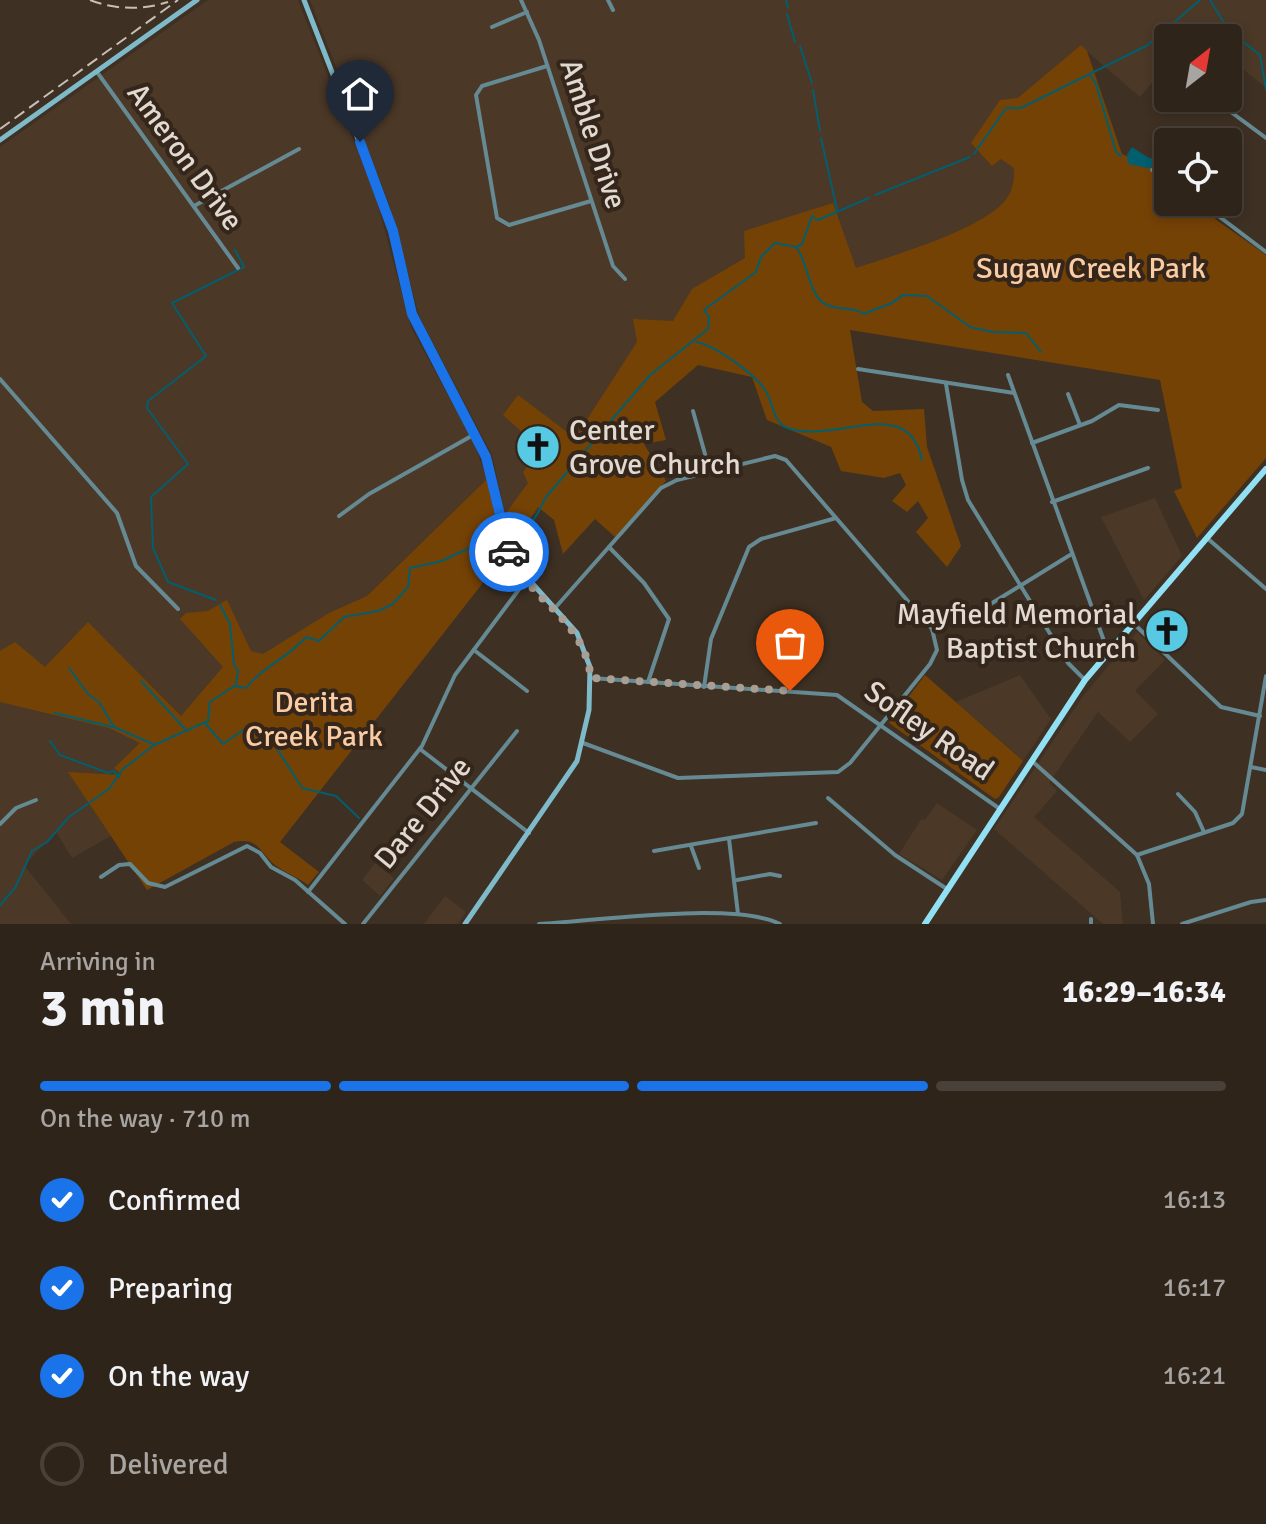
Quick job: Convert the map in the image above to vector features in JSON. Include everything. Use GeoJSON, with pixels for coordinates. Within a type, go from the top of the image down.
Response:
{"type":"FeatureCollection","features":[{"type":"Feature","properties":{"kind":"main road"},"geometry":{"type":"LineString","coordinates":[[925,924],[1085,680],[1261,480],[1266,469]]}},
{"type":"Feature","properties":{"kind":"street"},"geometry":{"type":"LineString","coordinates":[[0,140],[197,0]]}},
{"type":"Feature","properties":{"kind":"street"},"geometry":{"type":"LineString","coordinates":[[304,0],[386,211],[412,314],[475,434],[490,470],[508,549],[526,580],[555,608],[581,641],[591,678],[583,743],[566,779],[465,924]]}},
{"type":"Feature","properties":{"kind":"street","name":"Amble Drive"},"geometry":{"type":"LineString","coordinates":[[521,0],[547,66],[616,273],[625,279]]}},
{"type":"Feature","properties":{"kind":"street"},"geometry":{"type":"LineString","coordinates":[[608,0],[613,10]]}},
{"type":"Feature","properties":{"kind":"street"},"geometry":{"type":"LineString","coordinates":[[492,27],[527,12]]}},
{"type":"Feature","properties":{"kind":"street"},"geometry":{"type":"LineString","coordinates":[[547,66],[482,86],[477,91],[497,218],[504,224],[591,201]]}},
{"type":"Feature","properties":{"kind":"street","name":"Ameron Drive"},"geometry":{"type":"LineString","coordinates":[[96,71],[238,268]]}},
{"type":"Feature","properties":{"kind":"street"},"geometry":{"type":"LineString","coordinates":[[1231,112],[1266,138]]}},
{"type":"Feature","properties":{"kind":"street"},"geometry":{"type":"LineString","coordinates":[[194,206],[299,149]]}},
{"type":"Feature","properties":{"kind":"street"},"geometry":{"type":"LineString","coordinates":[[1218,216],[1266,252]]}},
{"type":"Feature","properties":{"kind":"street"},"geometry":{"type":"LineString","coordinates":[[858,369],[1014,393]]}},
{"type":"Feature","properties":{"kind":"street"},"geometry":{"type":"LineString","coordinates":[[1008,375],[1108,652]]}},
{"type":"Feature","properties":{"kind":"street"},"geometry":{"type":"LineString","coordinates":[[0,379],[114,509],[125,527],[136,566],[178,609]]}},
{"type":"Feature","properties":{"kind":"street"},"geometry":{"type":"LineString","coordinates":[[946,384],[965,492],[1068,663],[1085,680]]}},
{"type":"Feature","properties":{"kind":"street"},"geometry":{"type":"LineString","coordinates":[[1068,394],[1080,426]]}},
{"type":"Feature","properties":{"kind":"street"},"geometry":{"type":"LineString","coordinates":[[1032,443],[1080,426],[1119,405],[1158,410]]}},
{"type":"Feature","properties":{"kind":"street"},"geometry":{"type":"LineString","coordinates":[[693,411],[710,472]]}},
{"type":"Feature","properties":{"kind":"street"},"geometry":{"type":"LineString","coordinates":[[339,516],[369,494],[475,434]]}},
{"type":"Feature","properties":{"kind":"street"},"geometry":{"type":"LineString","coordinates":[[555,608],[661,488],[673,481],[779,456],[892,580],[936,638],[933,659],[846,768],[834,773],[678,778],[583,743]]}},
{"type":"Feature","properties":{"kind":"street"},"geometry":{"type":"LineString","coordinates":[[1052,502],[1148,468]]}},
{"type":"Feature","properties":{"kind":"street"},"geometry":{"type":"LineString","coordinates":[[704,687],[711,639],[749,547],[761,539],[836,518]]}},
{"type":"Feature","properties":{"kind":"street"},"geometry":{"type":"LineString","coordinates":[[1207,538],[1266,589]]}},
{"type":"Feature","properties":{"kind":"street"},"geometry":{"type":"LineString","coordinates":[[609,547],[644,583],[669,619],[648,682]]}},
{"type":"Feature","properties":{"kind":"street"},"geometry":{"type":"LineString","coordinates":[[984,608],[1071,555]]}},
{"type":"Feature","properties":{"kind":"street"},"geometry":{"type":"LineString","coordinates":[[308,892],[420,749],[451,681],[526,580]]}},
{"type":"Feature","properties":{"kind":"street"},"geometry":{"type":"LineString","coordinates":[[1133,623],[1221,707],[1260,716]]}},
{"type":"Feature","properties":{"kind":"street"},"geometry":{"type":"LineString","coordinates":[[474,650],[527,691]]}},
{"type":"Feature","properties":{"kind":"street"},"geometry":{"type":"LineString","coordinates":[[1137,855],[1233,823],[1242,814],[1266,676]]}},
{"type":"Feature","properties":{"kind":"street","name":"Sofley Road"},"geometry":{"type":"LineString","coordinates":[[591,678],[837,695],[1000,809]]}},
{"type":"Feature","properties":{"kind":"street","name":"Dare Drive"},"geometry":{"type":"LineString","coordinates":[[363,924],[517,731]]}},
{"type":"Feature","properties":{"kind":"street"},"geometry":{"type":"LineString","coordinates":[[420,749],[529,833]]}},
{"type":"Feature","properties":{"kind":"street"},"geometry":{"type":"LineString","coordinates":[[1032,761],[1137,855],[1149,884],[1153,924]]}},
{"type":"Feature","properties":{"kind":"street"},"geometry":{"type":"LineString","coordinates":[[1251,767],[1266,770]]}},
{"type":"Feature","properties":{"kind":"street"},"geometry":{"type":"LineString","coordinates":[[1178,794],[1195,812],[1204,832]]}},
{"type":"Feature","properties":{"kind":"street"},"geometry":{"type":"LineString","coordinates":[[828,798],[895,855],[947,890]]}},
{"type":"Feature","properties":{"kind":"street"},"geometry":{"type":"LineString","coordinates":[[0,824],[16,808],[36,800]]}},
{"type":"Feature","properties":{"kind":"street"},"geometry":{"type":"LineString","coordinates":[[654,851],[816,823]]}},
{"type":"Feature","properties":{"kind":"street"},"geometry":{"type":"LineString","coordinates":[[729,839],[737,880],[738,914]]}},
{"type":"Feature","properties":{"kind":"street"},"geometry":{"type":"LineString","coordinates":[[101,877],[119,865],[130,864],[148,883],[165,887],[247,846],[260,853],[271,867],[308,892],[345,924]]}},
{"type":"Feature","properties":{"kind":"street"},"geometry":{"type":"LineString","coordinates":[[691,846],[699,868]]}},
{"type":"Feature","properties":{"kind":"street"},"geometry":{"type":"LineString","coordinates":[[737,880],[770,874],[780,876]]}},
{"type":"Feature","properties":{"kind":"street"},"geometry":{"type":"LineString","coordinates":[[1182,924],[1266,900]]}},
{"type":"Feature","properties":{"kind":"street"},"geometry":{"type":"LineString","coordinates":[[539,924],[738,914],[760,916],[780,924]]}},
{"type":"Feature","properties":{"kind":"shaded area"},"geometry":{"type":"Polygon","coordinates":[[[208,0],[298,0],[376,198],[411,327],[474,443],[487,479],[279,682],[124,775],[69,773],[111,836],[72,858],[56,832],[24,865],[71,924],[0,924],[0,147],[208,0]]]}},
{"type":"Feature","properties":{"kind":"shaded area"},"geometry":{"type":"Polygon","coordinates":[[[310,0],[1266,0],[1266,88],[1242,68],[1242,24],[1154,24],[1154,80],[1140,97],[1084,49],[1020,197],[845,298],[833,214],[552,491],[512,544],[492,455],[419,316],[390,206],[310,0]]]}},
{"type":"Feature","properties":{"kind":"shaded area"},"geometry":{"type":"Polygon","coordinates":[[[1155,498],[1182,556],[1144,600],[1101,517],[1155,498]]]}},
{"type":"Feature","properties":{"kind":"shaded area"},"geometry":{"type":"Polygon","coordinates":[[[1137,632],[1165,660],[1135,691],[1158,714],[1130,742],[1098,712],[1049,783],[1057,791],[1034,817],[1120,892],[1123,924],[1103,924],[994,829],[1083,696],[1137,632]]]}},
{"type":"Feature","properties":{"kind":"shaded area"},"geometry":{"type":"Polygon","coordinates":[[[1020,675],[1051,719],[1023,761],[956,702],[1020,675]]]}},
{"type":"Feature","properties":{"kind":"shaded area"},"geometry":{"type":"Polygon","coordinates":[[[937,803],[977,830],[942,880],[899,854],[922,818],[925,820],[937,803]]]}},
{"type":"Feature","properties":{"kind":"shaded area"},"geometry":{"type":"Polygon","coordinates":[[[375,863],[394,878],[380,896],[362,880],[375,863]]]}},
{"type":"Feature","properties":{"kind":"shaded area"},"geometry":{"type":"Polygon","coordinates":[[[445,896],[466,912],[458,924],[424,924],[445,896]]]}},
{"type":"Feature","properties":{"kind":"green space","name":"Sugaw Creek Park"},"geometry":{"type":"Polygon","coordinates":[[[1081,45],[1087,51],[1122,154],[1154,169],[1154,216],[1217,216],[1215,219],[1266,255],[1266,458],[1197,538],[1174,491],[1182,488],[1160,380],[850,330],[862,402],[873,411],[924,409],[927,447],[961,546],[947,567],[916,532],[928,518],[918,501],[907,512],[892,501],[906,485],[900,473],[884,478],[841,471],[831,447],[767,420],[752,377],[698,365],[655,402],[666,440],[644,444],[666,481],[615,537],[595,519],[563,554],[554,520],[538,507],[512,544],[506,513],[528,483],[523,472],[529,465],[523,449],[531,440],[503,415],[518,395],[575,438],[637,342],[633,319],[673,321],[692,289],[745,258],[744,231],[833,203],[856,268],[931,242],[985,217],[999,207],[1009,194],[1014,168],[1001,159],[992,166],[971,143],[1000,100],[1018,98],[1081,45]]]}},
{"type":"Feature","properties":{"kind":"green space","name":"Derita Creek Park"},"geometry":{"type":"Polygon","coordinates":[[[487,479],[504,556],[280,842],[319,872],[308,885],[275,865],[254,844],[242,841],[234,842],[147,890],[68,772],[122,775],[114,768],[140,743],[109,728],[0,702],[0,651],[15,642],[45,667],[88,622],[181,716],[223,667],[180,619],[186,613],[208,611],[227,600],[251,651],[263,654],[329,613],[367,596],[487,479]]]}},
{"type":"Feature","properties":{"kind":"green space"},"geometry":{"type":"Polygon","coordinates":[[[925,675],[1023,761],[999,797],[995,799],[889,723],[925,675]]]}},
{"type":"Feature","properties":{"kind":"water"},"geometry":{"type":"Polygon","coordinates":[[[1132,147],[1154,158],[1154,167],[1128,164],[1127,155],[1132,147]]]}},
{"type":"Feature","properties":{"kind":"waterway"},"geometry":{"type":"LineString","coordinates":[[786,0],[788,8]]}},
{"type":"Feature","properties":{"kind":"waterway"},"geometry":{"type":"LineString","coordinates":[[974,154],[1006,108],[1021,108],[1148,45],[1200,0]]}},
{"type":"Feature","properties":{"kind":"waterway"},"geometry":{"type":"LineString","coordinates":[[1210,0],[1229,31],[1260,55],[1266,89]]}},
{"type":"Feature","properties":{"kind":"waterway"},"geometry":{"type":"LineString","coordinates":[[787,14],[795,42]]}},
{"type":"Feature","properties":{"kind":"waterway"},"geometry":{"type":"LineString","coordinates":[[800,46],[812,83]]}},
{"type":"Feature","properties":{"kind":"waterway"},"geometry":{"type":"LineString","coordinates":[[1090,75],[1096,84],[1116,152],[1121,156]]}},
{"type":"Feature","properties":{"kind":"waterway"},"geometry":{"type":"LineString","coordinates":[[813,90],[820,131]]}},
{"type":"Feature","properties":{"kind":"waterway"},"geometry":{"type":"LineString","coordinates":[[821,138],[837,210]]}},
{"type":"Feature","properties":{"kind":"waterway"},"geometry":{"type":"LineString","coordinates":[[875,195],[970,157]]}},
{"type":"Feature","properties":{"kind":"waterway"},"geometry":{"type":"LineString","coordinates":[[798,246],[802,244],[812,216],[818,220],[869,198]]}},
{"type":"Feature","properties":{"kind":"waterway"},"geometry":{"type":"LineString","coordinates":[[513,536],[530,525],[546,497],[650,375],[708,329],[709,317],[704,310],[756,272],[761,257],[775,243],[797,247]]}},
{"type":"Feature","properties":{"kind":"waterway"},"geometry":{"type":"LineString","coordinates":[[797,248],[816,295],[827,305],[864,314],[902,295],[927,296],[970,327],[993,332],[1026,333],[1041,352]]}},
{"type":"Feature","properties":{"kind":"waterway"},"geometry":{"type":"LineString","coordinates":[[216,600],[168,582],[153,548],[151,497],[188,464],[147,408],[148,401],[206,356],[172,303],[244,267],[235,250]]}},
{"type":"Feature","properties":{"kind":"waterway"},"geometry":{"type":"LineString","coordinates":[[696,342],[723,354],[753,376],[765,390],[778,421],[785,427],[825,431],[885,425],[901,429],[914,440],[922,460]]}},
{"type":"Feature","properties":{"kind":"waterway"},"geometry":{"type":"LineString","coordinates":[[0,905],[15,888],[32,851],[47,842],[69,817],[109,789],[123,769],[154,745],[208,721],[210,702],[234,686],[246,688],[306,637],[319,641],[344,617],[378,611],[393,604],[408,587],[410,568],[442,561],[499,540]]}},
{"type":"Feature","properties":{"kind":"waterway"},"geometry":{"type":"LineString","coordinates":[[220,605],[230,624],[234,665],[238,670],[236,686]]}},
{"type":"Feature","properties":{"kind":"waterway"},"geometry":{"type":"LineString","coordinates":[[69,668],[88,694],[99,702],[114,727],[153,744]]}},
{"type":"Feature","properties":{"kind":"waterway"},"geometry":{"type":"LineString","coordinates":[[141,681],[185,729]]}},
{"type":"Feature","properties":{"kind":"waterway"},"geometry":{"type":"LineString","coordinates":[[55,713],[113,727]]}},
{"type":"Feature","properties":{"kind":"waterway"},"geometry":{"type":"LineString","coordinates":[[205,723],[223,744],[243,730],[269,736],[302,788],[336,796],[359,818]]}},
{"type":"Feature","properties":{"kind":"waterway"},"geometry":{"type":"LineString","coordinates":[[50,741],[60,755],[108,773],[114,771],[119,777]]}},
{"type":"Feature","properties":{"kind":"railway"},"geometry":{"type":"LineString","coordinates":[[90,0],[129,8],[168,2]]}},
{"type":"Feature","properties":{"kind":"railway"},"geometry":{"type":"LineString","coordinates":[[0,129],[178,0]]}},
{"type":"Feature","properties":{"kind":"way so far"},"geometry":{"type":"LineString","coordinates":[[509,552],[526,580],[577,633],[587,657],[591,678],[790,691]]}},
{"type":"Feature","properties":{"kind":"place","name":"Center Grove Church"},"geometry":{"type":"Point","coordinates":[538,447]}},
{"type":"Feature","properties":{"kind":"place","name":"Mayfield Memorial Baptist Church"},"geometry":{"type":"Point","coordinates":[1167,631]}},
{"type":"Feature","properties":{"kind":"route"},"geometry":{"type":"LineString","coordinates":[[360,142],[393,231],[412,314],[486,457],[509,552]]}}]}
